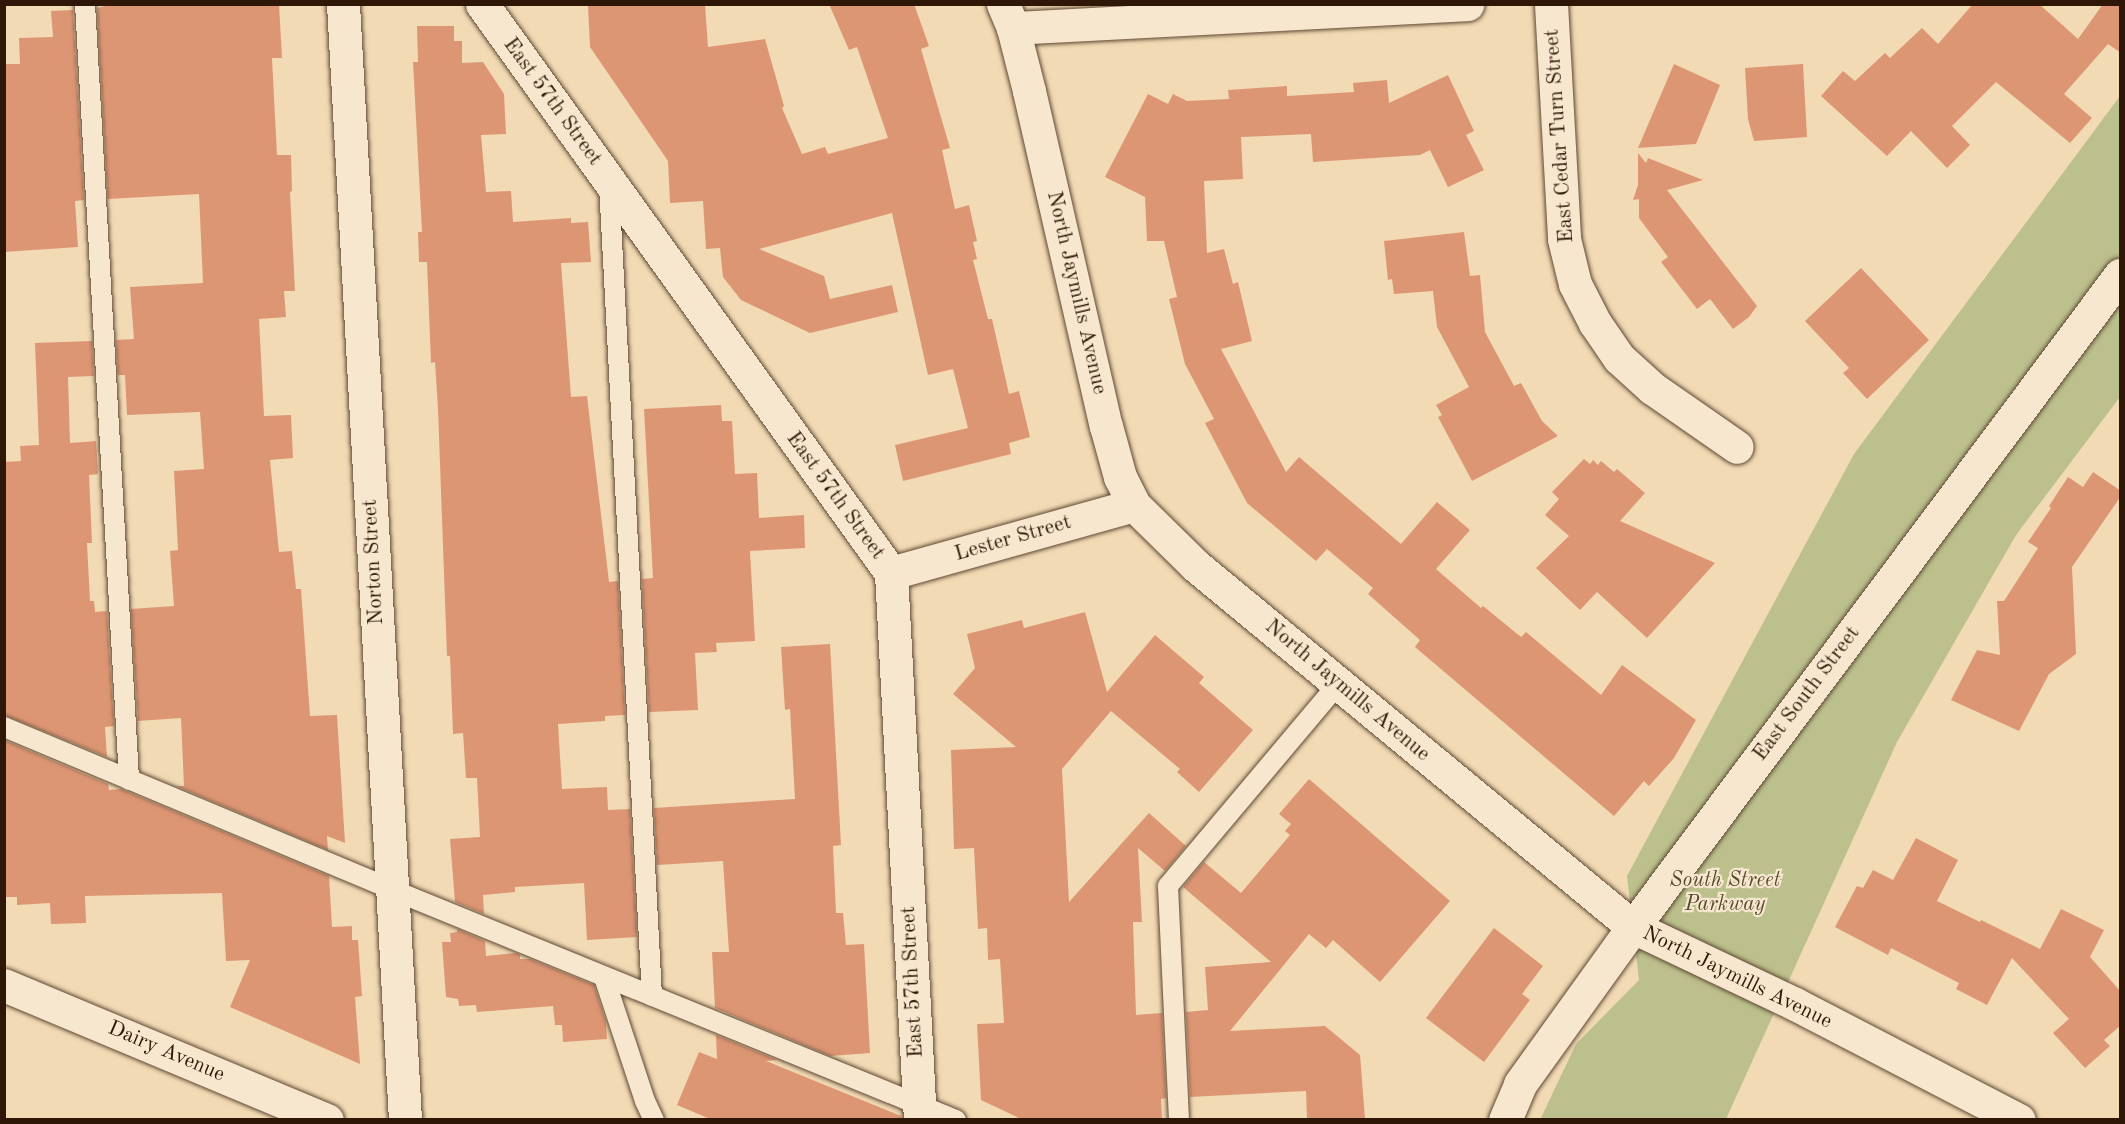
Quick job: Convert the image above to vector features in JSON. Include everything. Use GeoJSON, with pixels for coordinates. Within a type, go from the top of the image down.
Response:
{"type":"FeatureCollection","features":[{"type":"Feature","properties":{"kind":"street","name":"Norton Street"},"geometry":{"type":"LineString","coordinates":[[343,4],[405,1119]]}},
{"type":"Feature","properties":{"kind":"street","name":"East 57th Street"},"geometry":{"type":"LineString","coordinates":[[482,4],[891,573],[919,1112]]}},
{"type":"Feature","properties":{"kind":"street"},"geometry":{"type":"LineString","coordinates":[[1008,16],[1467,4]]}},
{"type":"Feature","properties":{"kind":"street","name":"East Cedar Turn Street"},"geometry":{"type":"LineString","coordinates":[[1551,4],[1564,239],[1575,284],[1595,323],[1619,358],[1652,388],[1737,447]]}},
{"type":"Feature","properties":{"kind":"street","name":"North Jaymills Avenue"},"geometry":{"type":"LineString","coordinates":[[1008,16],[1106,426],[1120,477],[1134,505],[1196,566],[1633,927],[1795,1004],[2019,1119]]}},
{"type":"Feature","properties":{"kind":"street","name":"East South Street"},"geometry":{"type":"LineString","coordinates":[[1505,1119],[1520,1084],[1633,927],[2121,275]]}},
{"type":"Feature","properties":{"kind":"street","name":"Lester Street"},"geometry":{"type":"LineString","coordinates":[[891,573],[1134,505]]}},
{"type":"Feature","properties":{"kind":"street","name":"Dairy Avenue"},"geometry":{"type":"LineString","coordinates":[[4,985],[327,1119]]}},
{"type":"Feature","properties":{"kind":"lane"},"geometry":{"type":"LineString","coordinates":[[85,4],[129,780]]}},
{"type":"Feature","properties":{"kind":"lane"},"geometry":{"type":"LineString","coordinates":[[609,181],[652,996]]}},
{"type":"Feature","properties":{"kind":"lane"},"geometry":{"type":"LineString","coordinates":[[1179,1119],[1168,886],[1338,684]]}},
{"type":"Feature","properties":{"kind":"lane"},"geometry":{"type":"LineString","coordinates":[[4,727],[652,996],[919,1112],[956,1119]]}},
{"type":"Feature","properties":{"kind":"lane"},"geometry":{"type":"LineString","coordinates":[[604,976],[645,1101],[654,1119]]}},
{"type":"Feature","properties":{"kind":"green space","name":"South Street Parkway"},"geometry":{"type":"Polygon","coordinates":[[[2120,96],[2120,397],[2016,535],[1897,742],[1726,1119],[1540,1120],[1576,1044],[1639,980],[1627,876],[1854,454],[2120,96]]]}},
{"type":"Feature","properties":{"kind":"building"},"geometry":{"type":"Polygon","coordinates":[[[113,4],[279,4],[282,58],[272,58],[277,155],[291,155],[292,191],[290,192],[295,291],[284,291],[286,317],[259,319],[264,416],[291,415],[293,458],[270,460],[279,552],[292,551],[296,589],[301,589],[310,716],[337,715],[345,843],[327,836],[328,850],[176,786],[184,786],[181,718],[138,721],[131,609],[174,606],[170,551],[178,550],[174,471],[204,469],[200,412],[127,415],[125,375],[118,375],[116,340],[134,339],[130,287],[203,283],[199,194],[108,199],[97,8],[113,4]]]}},
{"type":"Feature","properties":{"kind":"building"},"geometry":{"type":"Polygon","coordinates":[[[705,4],[708,47],[765,39],[784,106],[782,108],[802,154],[825,147],[828,154],[888,138],[857,47],[849,50],[829,4],[914,4],[929,46],[921,49],[950,148],[942,150],[955,209],[969,205],[977,241],[973,242],[977,259],[973,260],[988,319],[992,319],[1009,394],[1019,391],[1030,437],[1009,443],[1011,454],[903,481],[895,445],[968,428],[953,369],[928,375],[892,213],[759,249],[824,276],[830,299],[892,285],[898,312],[810,333],[741,300],[723,277],[720,248],[706,249],[703,201],[670,203],[668,161],[590,47],[588,6],[705,4]]]}},
{"type":"Feature","properties":{"kind":"building"},"geometry":{"type":"Polygon","coordinates":[[[1973,4],[2039,4],[2078,39],[2103,4],[2121,4],[2121,53],[2108,44],[2064,94],[2092,118],[2070,143],[1996,82],[1952,126],[1970,145],[1947,168],[1911,131],[1887,156],[1821,96],[1843,71],[1855,81],[1885,53],[1890,58],[1922,28],[1938,44],[1973,4]]]}},
{"type":"Feature","properties":{"kind":"building"},"geometry":{"type":"Polygon","coordinates":[[[73,10],[84,200],[75,201],[78,247],[4,252],[5,64],[20,64],[19,38],[53,37],[51,11],[73,10]]]}},
{"type":"Feature","properties":{"kind":"building"},"geometry":{"type":"Polygon","coordinates":[[[417,26],[454,26],[454,41],[462,41],[462,63],[483,62],[504,94],[506,134],[481,135],[486,192],[511,191],[513,222],[571,218],[571,223],[588,222],[591,262],[561,263],[571,397],[587,396],[609,582],[618,581],[625,715],[605,716],[605,721],[558,724],[562,789],[607,787],[608,810],[630,809],[637,937],[587,940],[584,883],[515,887],[515,892],[483,895],[484,914],[455,902],[450,839],[480,837],[477,778],[466,778],[463,733],[453,734],[450,656],[447,656],[435,362],[431,363],[427,262],[419,262],[418,232],[422,232],[413,62],[418,62],[417,26]]]}},
{"type":"Feature","properties":{"kind":"building"},"geometry":{"type":"Polygon","coordinates":[[[1674,64],[1720,85],[1696,144],[1638,148],[1674,64]]]}},
{"type":"Feature","properties":{"kind":"building"},"geometry":{"type":"Polygon","coordinates":[[[1803,64],[1807,137],[1754,141],[1748,119],[1745,68],[1803,64]]]}},
{"type":"Feature","properties":{"kind":"building"},"geometry":{"type":"Polygon","coordinates":[[[1448,75],[1474,131],[1466,135],[1484,170],[1448,187],[1430,150],[1420,155],[1313,162],[1311,134],[1241,137],[1243,179],[1204,181],[1207,253],[1224,249],[1233,284],[1238,282],[1252,341],[1221,349],[1286,472],[1299,457],[1401,544],[1437,502],[1470,530],[1436,569],[1481,608],[1483,606],[1521,637],[1526,632],[1601,695],[1622,665],[1696,720],[1674,758],[1649,786],[1644,781],[1614,816],[1415,647],[1420,640],[1368,594],[1373,588],[1327,549],[1316,561],[1247,503],[1205,423],[1214,419],[1185,364],[1169,299],[1177,297],[1164,241],[1147,241],[1145,197],[1105,177],[1148,94],[1168,104],[1173,94],[1187,101],[1229,99],[1228,90],[1287,86],[1287,96],[1354,92],[1353,83],[1387,80],[1389,103],[1448,75]]]}},
{"type":"Feature","properties":{"kind":"building"},"geometry":{"type":"Polygon","coordinates":[[[1638,153],[1646,163],[1648,158],[1703,180],[1667,190],[1757,306],[1749,317],[1733,329],[1710,299],[1697,309],[1661,262],[1668,257],[1639,218],[1639,199],[1633,200],[1638,185],[1638,153]]]}},
{"type":"Feature","properties":{"kind":"building"},"geometry":{"type":"Polygon","coordinates":[[[1464,232],[1470,276],[1480,275],[1485,332],[1514,386],[1521,383],[1542,421],[1558,436],[1472,481],[1438,417],[1442,415],[1436,405],[1469,387],[1437,327],[1433,291],[1394,294],[1392,279],[1388,280],[1384,241],[1464,232]]]}},
{"type":"Feature","properties":{"kind":"building"},"geometry":{"type":"Polygon","coordinates":[[[1861,268],[1929,340],[1867,399],[1843,373],[1849,368],[1805,321],[1861,268]]]}},
{"type":"Feature","properties":{"kind":"building"},"geometry":{"type":"Polygon","coordinates":[[[92,341],[94,376],[68,377],[70,443],[96,441],[98,474],[89,475],[92,543],[87,543],[90,601],[94,601],[95,612],[107,611],[114,726],[105,727],[107,757],[4,715],[4,462],[21,461],[20,446],[39,445],[35,343],[92,341]]]}},
{"type":"Feature","properties":{"kind":"building"},"geometry":{"type":"Polygon","coordinates":[[[721,405],[722,421],[732,421],[735,474],[757,473],[759,518],[804,515],[805,548],[750,551],[755,641],[716,643],[717,652],[695,653],[698,710],[649,712],[642,579],[653,578],[644,409],[721,405]]]}},
{"type":"Feature","properties":{"kind":"building"},"geometry":{"type":"Polygon","coordinates":[[[1584,459],[1590,464],[1593,460],[1598,465],[1601,461],[1614,472],[1617,469],[1645,493],[1620,521],[1715,563],[1647,638],[1597,592],[1580,610],[1536,568],[1569,536],[1545,515],[1559,499],[1552,492],[1584,459]]]}},
{"type":"Feature","properties":{"kind":"building"},"geometry":{"type":"Polygon","coordinates":[[[2093,472],[2121,491],[2121,496],[2072,567],[2076,654],[2049,674],[2019,731],[1951,700],[1977,650],[2000,655],[1997,601],[2004,601],[2038,548],[2028,542],[2051,508],[2049,506],[2068,477],[2083,487],[2093,472]]]}},
{"type":"Feature","properties":{"kind":"building"},"geometry":{"type":"Polygon","coordinates":[[[1085,612],[1107,692],[1155,635],[1204,677],[1199,683],[1253,730],[1199,792],[1177,772],[1180,769],[1111,711],[1062,769],[1069,902],[1149,813],[1186,846],[1165,871],[1138,848],[1142,922],[1133,922],[1136,1015],[1162,1013],[1166,1098],[1161,1099],[1162,1119],[1021,1119],[981,1100],[977,1024],[1004,1023],[1000,959],[988,960],[987,928],[978,929],[974,848],[954,849],[951,750],[1016,747],[953,694],[975,668],[967,634],[1022,620],[1024,628],[1085,612]]]}},
{"type":"Feature","properties":{"kind":"building"},"geometry":{"type":"Polygon","coordinates":[[[830,644],[841,845],[833,846],[836,913],[843,913],[846,945],[864,944],[870,1053],[830,1056],[715,1008],[712,952],[729,952],[723,861],[657,865],[654,808],[795,799],[790,709],[785,710],[781,647],[830,644]]]}},
{"type":"Feature","properties":{"kind":"building"},"geometry":{"type":"Polygon","coordinates":[[[4,740],[108,784],[109,790],[121,789],[329,876],[332,927],[352,926],[352,940],[358,940],[362,996],[355,997],[360,1064],[230,1007],[250,960],[226,961],[222,893],[85,896],[86,923],[51,924],[50,903],[17,905],[17,897],[4,897],[4,740]]]}},
{"type":"Feature","properties":{"kind":"building"},"geometry":{"type":"Polygon","coordinates":[[[1309,779],[1450,901],[1380,982],[1333,940],[1326,948],[1309,934],[1230,1031],[1325,1026],[1360,1055],[1365,1119],[1307,1119],[1306,1091],[1190,1097],[1186,1012],[1208,1010],[1205,967],[1271,962],[1183,887],[1204,862],[1241,893],[1290,835],[1285,831],[1291,824],[1279,814],[1309,779]]]}},
{"type":"Feature","properties":{"kind":"building"},"geometry":{"type":"Polygon","coordinates":[[[1916,838],[1958,860],[1937,901],[2040,949],[2061,909],[2104,930],[2090,957],[2121,992],[2121,1025],[2104,1040],[2110,1046],[2085,1068],[2053,1033],[2069,1019],[2012,958],[1987,1005],[1956,989],[1959,983],[1891,948],[1888,955],[1835,927],[1857,886],[1863,888],[1873,870],[1893,880],[1916,838]]]}},
{"type":"Feature","properties":{"kind":"building"},"geometry":{"type":"Polygon","coordinates":[[[1494,928],[1543,966],[1522,994],[1530,1000],[1484,1062],[1426,1018],[1494,928]]]}},
{"type":"Feature","properties":{"kind":"building"},"geometry":{"type":"Polygon","coordinates":[[[457,929],[485,941],[486,956],[516,953],[520,955],[520,959],[530,959],[594,985],[606,1022],[607,1039],[563,1042],[562,1025],[555,1025],[553,1006],[477,1012],[476,1005],[459,1006],[458,999],[446,997],[442,942],[451,942],[450,933],[457,932],[457,929]]]}},
{"type":"Feature","properties":{"kind":"building"},"geometry":{"type":"Polygon","coordinates":[[[716,1035],[777,1060],[766,1061],[901,1116],[901,1119],[710,1119],[677,1105],[699,1052],[717,1059],[716,1035]]]}}]}
